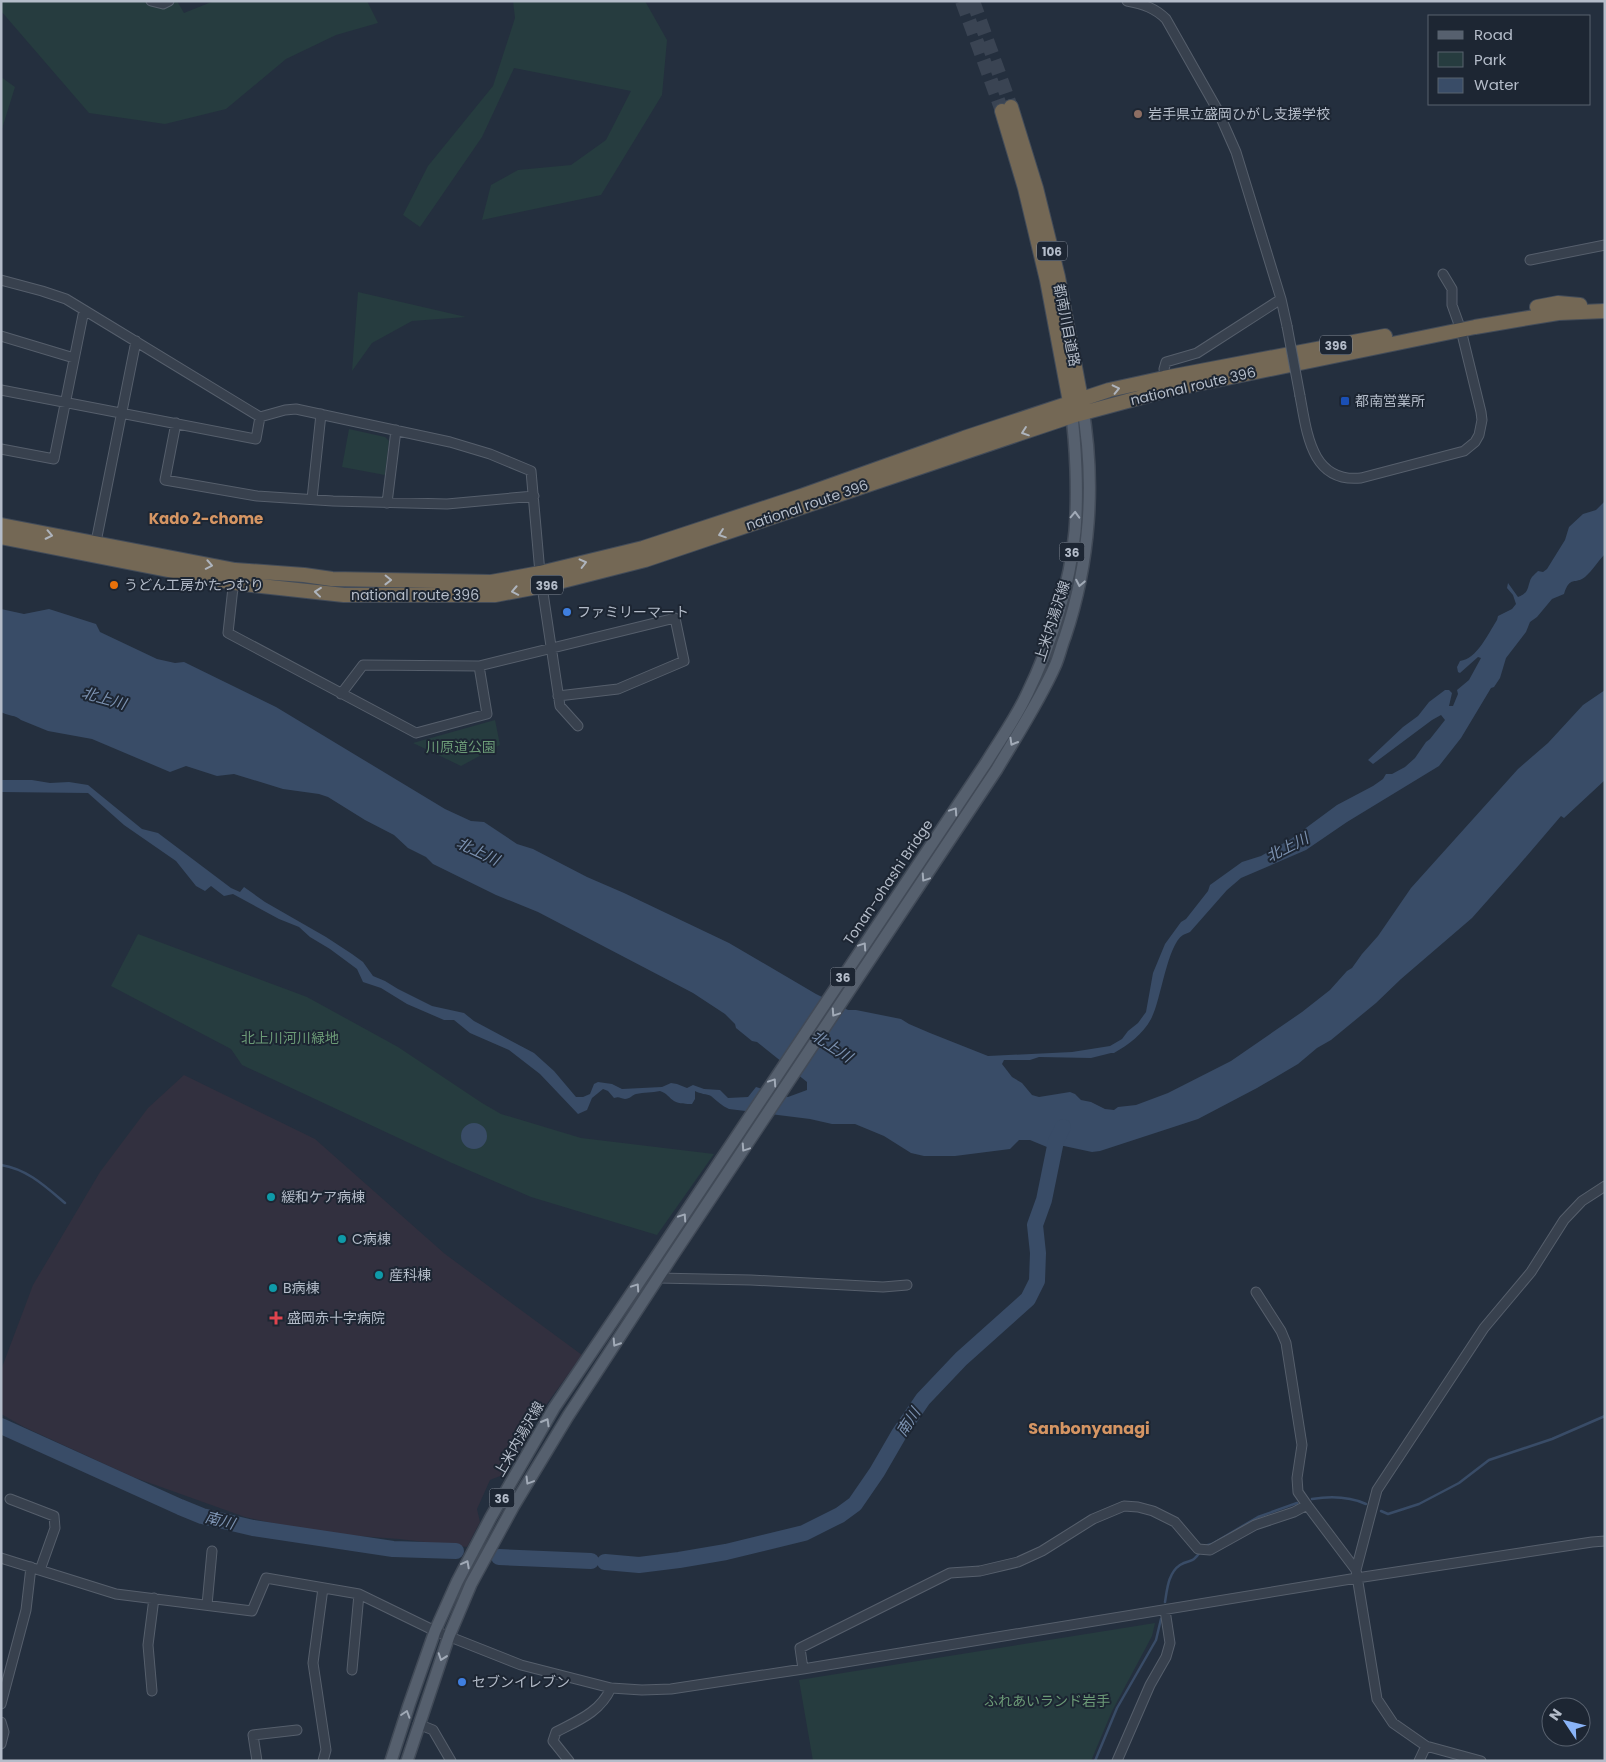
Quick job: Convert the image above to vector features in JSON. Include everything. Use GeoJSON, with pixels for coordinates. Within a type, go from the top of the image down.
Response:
{"type":"FeatureCollection","features":[{"type":"Feature","properties":{"kind":"highway","name":"都南川目道路"},"geometry":{"type":"LineString","coordinates":[[1007,109],[1036,188],[1058,277],[1076,407]]}},
{"type":"Feature","properties":{"kind":"highway","name":"national route 396"},"geometry":{"type":"LineString","coordinates":[[1,537],[94,550],[234,577],[304,575],[332,580],[491,582],[542,580],[1076,407],[1166,384],[1460,326],[1558,303],[1605,306]]}},
{"type":"Feature","properties":{"kind":"highway","name":"national route 396"},"geometry":{"type":"LineString","coordinates":[[1460,326],[1558,313],[1605,312]]}},
{"type":"Feature","properties":{"kind":"highway","name":"national route 396"},"geometry":{"type":"LineString","coordinates":[[1,525],[94,550]]}},
{"type":"Feature","properties":{"kind":"main road","name":"上米内湯沢線"},"geometry":{"type":"LineString","coordinates":[[1032,698],[1055,664],[1080,584],[1090,492],[1076,407]]}},
{"type":"Feature","properties":{"kind":"main road","name":"Tonan-ohashi Bridge"},"geometry":{"type":"LineString","coordinates":[[656,1257],[986,763],[1032,698]]}},
{"type":"Feature","properties":{"kind":"main road","name":"Tonan-ohashi Bridge"},"geometry":{"type":"LineString","coordinates":[[658,1278],[992,777],[1032,698]]}},
{"type":"Feature","properties":{"kind":"main road","name":"上米内湯沢線"},"geometry":{"type":"LineString","coordinates":[[391,1761],[435,1631],[457,1582],[478,1542],[554,1408],[656,1257]]}},
{"type":"Feature","properties":{"kind":"main road","name":"36"},"geometry":{"type":"LineString","coordinates":[[407,1761],[449,1636],[471,1584],[498,1533],[568,1416],[658,1278]]}},
{"type":"Feature","properties":{"kind":"street"},"geometry":{"type":"LineString","coordinates":[[151,1],[163,4],[169,1]]}},
{"type":"Feature","properties":{"kind":"street"},"geometry":{"type":"LineString","coordinates":[[1127,1],[1145,5],[1160,13],[1166,20],[1217,109],[1241,165],[1281,299],[1313,453],[1327,470],[1353,479],[1361,478],[1464,451],[1475,442],[1481,430],[1482,420],[1460,326],[1452,305],[1452,289],[1443,274]]}},
{"type":"Feature","properties":{"kind":"street"},"geometry":{"type":"LineString","coordinates":[[1530,260],[1605,245]]}},
{"type":"Feature","properties":{"kind":"street"},"geometry":{"type":"LineString","coordinates":[[1,280],[66,299],[260,416],[296,409],[321,414],[450,442],[490,454],[531,471],[542,580],[558,696],[560,706],[578,726]]}},
{"type":"Feature","properties":{"kind":"street"},"geometry":{"type":"LineString","coordinates":[[1166,384],[1164,369],[1166,362],[1197,353],[1281,299]]}},
{"type":"Feature","properties":{"kind":"street"},"geometry":{"type":"LineString","coordinates":[[1,449],[54,459],[84,310]]}},
{"type":"Feature","properties":{"kind":"street"},"geometry":{"type":"LineString","coordinates":[[1,336],[74,358]]}},
{"type":"Feature","properties":{"kind":"street"},"geometry":{"type":"LineString","coordinates":[[94,550],[136,341]]}},
{"type":"Feature","properties":{"kind":"street"},"geometry":{"type":"LineString","coordinates":[[1,390],[256,438],[260,416]]}},
{"type":"Feature","properties":{"kind":"street"},"geometry":{"type":"LineString","coordinates":[[312,499],[321,414]]}},
{"type":"Feature","properties":{"kind":"street"},"geometry":{"type":"LineString","coordinates":[[176,423],[166,480],[257,496],[388,503],[447,504],[534,496]]}},
{"type":"Feature","properties":{"kind":"street"},"geometry":{"type":"LineString","coordinates":[[388,503],[396,430]]}},
{"type":"Feature","properties":{"kind":"street"},"geometry":{"type":"LineString","coordinates":[[234,577],[228,633],[416,732],[487,714],[478,666]]}},
{"type":"Feature","properties":{"kind":"street"},"geometry":{"type":"LineString","coordinates":[[341,694],[362,665],[478,666],[675,618],[684,662],[618,689],[558,696]]}},
{"type":"Feature","properties":{"kind":"street"},"geometry":{"type":"LineString","coordinates":[[1481,1761],[1426,1746],[1393,1723],[1377,1699],[1356,1574],[1377,1490],[1484,1328],[1531,1272],[1564,1220],[1582,1202],[1605,1186]]}},
{"type":"Feature","properties":{"kind":"street"},"geometry":{"type":"LineString","coordinates":[[658,1278],[751,1280],[883,1287],[907,1285]]}},
{"type":"Feature","properties":{"kind":"street"},"geometry":{"type":"LineString","coordinates":[[1256,1292],[1281,1331],[1286,1343],[1302,1445],[1297,1478],[1298,1492],[1356,1574]]}},
{"type":"Feature","properties":{"kind":"street"},"geometry":{"type":"LineString","coordinates":[[1,1704],[36,1569],[55,1528],[54,1516],[10,1499]]}},
{"type":"Feature","properties":{"kind":"street"},"geometry":{"type":"LineString","coordinates":[[803,1669],[800,1648],[950,1573],[980,1571],[1018,1562],[1042,1551],[1093,1519],[1124,1506],[1153,1511],[1175,1522],[1198,1549],[1210,1550],[1255,1525],[1294,1512],[1307,1505]]}},
{"type":"Feature","properties":{"kind":"street"},"geometry":{"type":"LineString","coordinates":[[1,1558],[116,1594],[252,1611],[266,1578],[359,1594],[435,1631],[522,1665],[611,1688],[642,1690],[671,1689],[803,1669],[1165,1610],[1356,1574],[1592,1542],[1605,1542]]}},
{"type":"Feature","properties":{"kind":"street"},"geometry":{"type":"LineString","coordinates":[[207,1605],[212,1551]]}},
{"type":"Feature","properties":{"kind":"street"},"geometry":{"type":"LineString","coordinates":[[323,1588],[313,1663],[326,1750],[323,1761]]}},
{"type":"Feature","properties":{"kind":"street"},"geometry":{"type":"LineString","coordinates":[[352,1670],[359,1594]]}},
{"type":"Feature","properties":{"kind":"street"},"geometry":{"type":"LineString","coordinates":[[152,1691],[148,1645],[154,1598]]}},
{"type":"Feature","properties":{"kind":"street"},"geometry":{"type":"LineString","coordinates":[[1117,1761],[1150,1685],[1166,1657],[1170,1643],[1165,1610]]}},
{"type":"Feature","properties":{"kind":"street"},"geometry":{"type":"LineString","coordinates":[[569,1761],[553,1741],[556,1732],[593,1712],[605,1700],[611,1688]]}},
{"type":"Feature","properties":{"kind":"street"},"geometry":{"type":"LineString","coordinates":[[1,1722],[4,1732],[1,1744]]}},
{"type":"Feature","properties":{"kind":"street"},"geometry":{"type":"LineString","coordinates":[[418,1724],[433,1730],[451,1761]]}},
{"type":"Feature","properties":{"kind":"street"},"geometry":{"type":"LineString","coordinates":[[257,1761],[253,1735],[296,1730]]}},
{"type":"Feature","properties":{"kind":"street"},"geometry":{"type":"LineString","coordinates":[[1419,1761],[1426,1746]]}},
{"type":"Feature","properties":{"kind":"shaded area","name":"盛岡赤十字病院"},"geometry":{"type":"Polygon","coordinates":[[[184,1075],[315,1139],[445,1254],[582,1355],[536,1419],[505,1474],[490,1480],[477,1509],[480,1522],[467,1547],[399,1539],[318,1533],[245,1517],[133,1477],[24,1427],[1,1414],[1,1370],[33,1285],[100,1172],[148,1108],[184,1075]]]}},
{"type":"Feature","properties":{"kind":"green space"},"geometry":{"type":"Polygon","coordinates":[[[1,1],[177,1],[184,13],[214,1],[367,1],[378,23],[336,35],[286,59],[226,109],[165,124],[89,113],[1,11],[1,1]]]}},
{"type":"Feature","properties":{"kind":"green space"},"geometry":{"type":"Polygon","coordinates":[[[513,1],[645,1],[667,40],[662,95],[601,195],[482,220],[491,185],[518,170],[571,165],[606,140],[631,91],[514,68],[482,137],[420,227],[403,215],[428,166],[493,86],[515,18],[513,1]]]}},
{"type":"Feature","properties":{"kind":"green space"},"geometry":{"type":"Polygon","coordinates":[[[1,77],[15,87],[1,132],[1,77]]]}},
{"type":"Feature","properties":{"kind":"green space"},"geometry":{"type":"Polygon","coordinates":[[[358,292],[466,317],[412,321],[372,343],[352,371],[358,292]]]}},
{"type":"Feature","properties":{"kind":"green space"},"geometry":{"type":"Polygon","coordinates":[[[349,429],[385,437],[389,441],[385,475],[342,467],[349,429]]]}},
{"type":"Feature","properties":{"kind":"green space","name":"川原道公園"},"geometry":{"type":"Polygon","coordinates":[[[495,720],[500,745],[461,766],[413,743],[495,720]]]}},
{"type":"Feature","properties":{"kind":"green space","name":"北上川河川緑地"},"geometry":{"type":"Polygon","coordinates":[[[138,934],[307,997],[398,1047],[501,1114],[581,1138],[714,1154],[657,1235],[531,1197],[452,1163],[242,1065],[231,1049],[111,986],[138,934]]]}},
{"type":"Feature","properties":{"kind":"green space","name":"ふれあいランド岩手"},"geometry":{"type":"Polygon","coordinates":[[[1155,1623],[1152,1636],[1112,1711],[1091,1761],[813,1761],[799,1680],[1155,1623]]]}},
{"type":"Feature","properties":{"kind":"water","name":"北上川"},"geometry":{"type":"Polygon","coordinates":[[[1605,501],[1605,554],[1585,577],[1568,584],[1564,594],[1552,599],[1537,617],[1530,622],[1526,632],[1506,658],[1500,678],[1494,687],[1491,688],[1461,738],[1439,766],[1347,822],[1306,850],[1241,878],[1227,890],[1190,932],[1183,935],[1177,941],[1168,961],[1155,1011],[1148,1024],[1135,1039],[1125,1046],[1114,1053],[1091,1058],[1039,1057],[1030,1060],[1004,1060],[1002,1064],[1012,1077],[1022,1083],[1032,1095],[1039,1097],[1070,1092],[1081,1100],[1091,1102],[1105,1109],[1114,1110],[1118,1107],[1136,1105],[1168,1093],[1231,1061],[1302,1012],[1330,990],[1352,968],[1378,936],[1411,888],[1518,769],[1548,743],[1583,705],[1605,690],[1605,780],[1564,818],[1561,816],[1472,918],[1331,1040],[1317,1048],[1298,1064],[1198,1119],[1100,1151],[1092,1152],[1064,1146],[1047,1147],[1030,1140],[1019,1140],[1010,1149],[955,1156],[924,1156],[911,1153],[884,1136],[855,1124],[832,1124],[810,1119],[729,1109],[711,1096],[695,1091],[695,1099],[692,1104],[688,1104],[676,1102],[660,1091],[636,1094],[625,1099],[614,1098],[608,1091],[603,1089],[592,1098],[587,1110],[578,1114],[540,1074],[509,1050],[470,1033],[454,1020],[444,1020],[407,1004],[381,988],[363,982],[357,969],[310,937],[299,927],[279,919],[233,894],[224,896],[211,886],[205,891],[196,886],[176,861],[124,825],[88,793],[1,792],[1,780],[32,780],[50,783],[69,782],[88,785],[142,829],[158,833],[231,888],[240,892],[244,887],[265,902],[352,954],[363,962],[373,976],[432,1006],[464,1013],[474,1021],[534,1053],[554,1071],[576,1097],[590,1094],[594,1084],[598,1082],[612,1084],[622,1089],[662,1087],[671,1083],[687,1088],[693,1085],[704,1089],[720,1090],[728,1098],[748,1097],[756,1087],[788,1097],[807,1090],[807,1082],[757,1042],[752,1041],[736,1028],[735,1024],[725,1014],[693,993],[538,912],[496,895],[433,864],[426,857],[408,848],[394,835],[328,797],[283,789],[234,774],[217,776],[186,766],[170,772],[92,739],[48,731],[1,712],[1,609],[24,614],[49,609],[96,624],[100,632],[157,659],[175,663],[184,662],[276,707],[445,809],[471,821],[484,822],[517,844],[533,849],[587,877],[729,943],[816,994],[848,1010],[901,1019],[930,1033],[988,1056],[1072,1052],[1110,1046],[1122,1039],[1146,1012],[1153,973],[1165,944],[1208,891],[1210,885],[1242,862],[1261,856],[1291,839],[1337,805],[1373,786],[1383,779],[1386,774],[1392,774],[1405,767],[1415,758],[1445,720],[1441,715],[1373,764],[1368,760],[1403,727],[1418,716],[1429,702],[1445,690],[1449,690],[1452,693],[1449,706],[1453,706],[1458,694],[1457,690],[1469,680],[1481,658],[1478,657],[1460,673],[1457,667],[1460,661],[1472,656],[1477,651],[1486,639],[1498,616],[1512,609],[1516,604],[1513,595],[1507,588],[1508,583],[1518,597],[1524,594],[1533,576],[1538,571],[1543,572],[1547,569],[1565,540],[1569,527],[1583,514],[1596,510],[1605,501]]]}},
{"type":"Feature","properties":{"kind":"water"},"geometry":{"type":"Polygon","coordinates":[[[474,1123],[483,1127],[487,1136],[483,1145],[474,1149],[465,1145],[461,1136],[465,1127],[474,1123]]]}},
{"type":"Feature","properties":{"kind":"waterway","name":"南川"},"geometry":{"type":"LineString","coordinates":[[605,1562],[639,1565],[726,1552],[804,1533],[840,1515],[855,1504],[923,1399],[961,1359],[1028,1299],[1037,1281],[1038,1253],[1035,1225],[1044,1200],[1056,1141],[1063,1127]]}},
{"type":"Feature","properties":{"kind":"waterway"},"geometry":{"type":"LineString","coordinates":[[1,1165],[27,1174],[65,1203]]}},
{"type":"Feature","properties":{"kind":"waterway"},"geometry":{"type":"LineString","coordinates":[[1381,1511],[1388,1514],[1419,1504],[1459,1483],[1489,1460],[1552,1439],[1605,1416]]}},
{"type":"Feature","properties":{"kind":"waterway","name":"南川"},"geometry":{"type":"LineString","coordinates":[[1,1426],[202,1516],[253,1528],[393,1549],[456,1551]]}},
{"type":"Feature","properties":{"kind":"waterway"},"geometry":{"type":"LineString","coordinates":[[1312,1499],[1339,1497],[1353,1499],[1366,1504]]}},
{"type":"Feature","properties":{"kind":"waterway"},"geometry":{"type":"LineString","coordinates":[[1204,1546],[1212,1544],[1258,1517],[1297,1503]]}},
{"type":"Feature","properties":{"kind":"waterway"},"geometry":{"type":"LineString","coordinates":[[1165,1602],[1173,1572],[1183,1563],[1191,1561],[1200,1552]]}},
{"type":"Feature","properties":{"kind":"waterway","name":"南川"},"geometry":{"type":"LineString","coordinates":[[499,1557],[591,1561]]}},
{"type":"Feature","properties":{"kind":"waterway"},"geometry":{"type":"LineString","coordinates":[[1095,1761],[1117,1708],[1156,1640],[1161,1619]]}},
{"type":"Feature","properties":{"kind":"tunnel"},"geometry":{"type":"LineString","coordinates":[[962,1],[1002,111]]}},
{"type":"Feature","properties":{"kind":"tunnel"},"geometry":{"type":"LineString","coordinates":[[973,1],[1011,107]]}},
{"type":"Feature","properties":{"kind":"place","name":"岩手県立盛岡ひがし支援学校"},"geometry":{"type":"Point","coordinates":[1138,114]}},
{"type":"Feature","properties":{"kind":"place","name":"都南営業所"},"geometry":{"type":"Point","coordinates":[1345,401]}},
{"type":"Feature","properties":{"kind":"place","name":"うどん工房かたつむり"},"geometry":{"type":"Point","coordinates":[114,585]}},
{"type":"Feature","properties":{"kind":"place","name":"ファミリーマート"},"geometry":{"type":"Point","coordinates":[567,612]}},
{"type":"Feature","properties":{"kind":"place","name":"緩和ケア病棟"},"geometry":{"type":"Point","coordinates":[271,1197]}},
{"type":"Feature","properties":{"kind":"place","name":"C病棟"},"geometry":{"type":"Point","coordinates":[342,1239]}},
{"type":"Feature","properties":{"kind":"place","name":"産科棟"},"geometry":{"type":"Point","coordinates":[379,1275]}},
{"type":"Feature","properties":{"kind":"place","name":"B病棟"},"geometry":{"type":"Point","coordinates":[273,1288]}},
{"type":"Feature","properties":{"kind":"place","name":"盛岡赤十字病院"},"geometry":{"type":"Point","coordinates":[276,1318]}},
{"type":"Feature","properties":{"kind":"place","name":"セブンイレブン"},"geometry":{"type":"Point","coordinates":[462,1682]}},
{"type":"Feature","properties":{"kind":"district","name":"Kado 2-chome"},"geometry":{"type":"Point","coordinates":[206,518]}},
{"type":"Feature","properties":{"kind":"district","name":"Sanbonyanagi"},"geometry":{"type":"Point","coordinates":[1089,1428]}}]}
